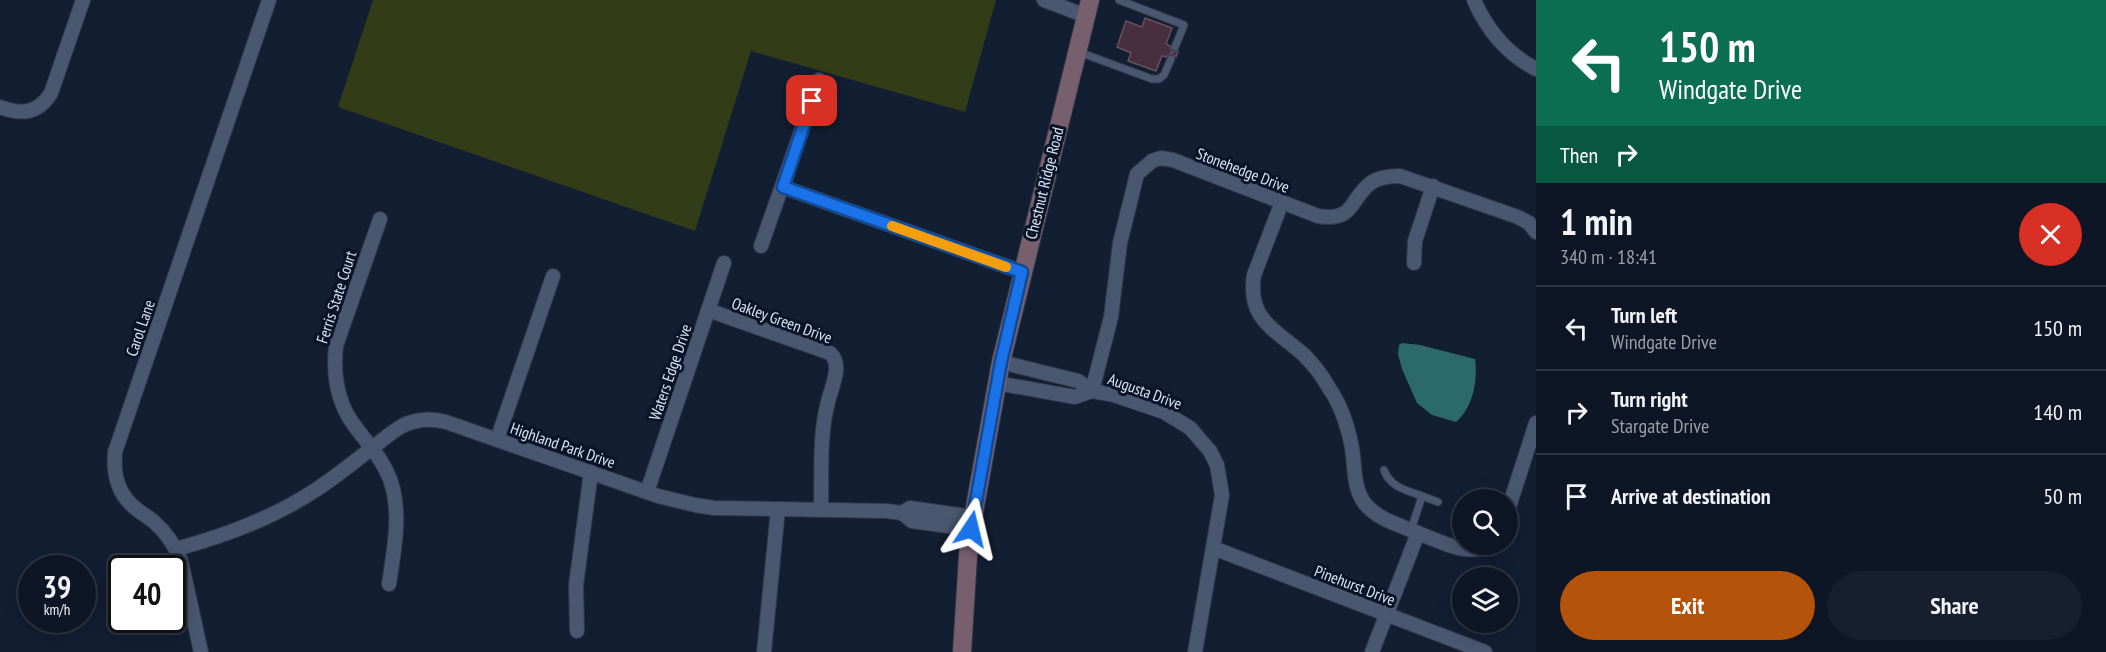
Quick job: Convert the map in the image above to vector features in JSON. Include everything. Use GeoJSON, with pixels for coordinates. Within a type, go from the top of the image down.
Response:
{"type":"FeatureCollection","features":[{"type":"Feature","properties":{"kind":"street"},"geometry":{"type":"LineString","coordinates":[[0,107],[25,112],[40,106],[47,100],[83,0]]}},
{"type":"Feature","properties":{"kind":"street","name":"Carol Lane"},"geometry":{"type":"LineString","coordinates":[[201,652],[181,561],[176,549],[164,531],[127,501],[119,489],[115,476],[115,452],[269,0]]}},
{"type":"Feature","properties":{"kind":"street"},"geometry":{"type":"LineString","coordinates":[[1044,0],[1088,8]]}},
{"type":"Feature","properties":{"kind":"street"},"geometry":{"type":"LineString","coordinates":[[1474,0],[1498,40],[1515,56],[1536,69]]}},
{"type":"Feature","properties":{"kind":"street","name":"Chestnut Ridge Road"},"geometry":{"type":"LineString","coordinates":[[962,652],[972,523],[1001,362],[1088,8]]}},
{"type":"Feature","properties":{"kind":"street"},"geometry":{"type":"LineString","coordinates":[[761,246],[819,80]]}},
{"type":"Feature","properties":{"kind":"street","name":"Stonehedge Drive"},"geometry":{"type":"LineString","coordinates":[[1092,391],[1111,317],[1124,224],[1137,174],[1143,166],[1152,161],[1161,158],[1173,160],[1318,216],[1330,218],[1348,210],[1371,183],[1379,179],[1400,176],[1518,217],[1536,232]]}},
{"type":"Feature","properties":{"kind":"street"},"geometry":{"type":"LineString","coordinates":[[1414,263],[1415,241],[1433,186]]}},
{"type":"Feature","properties":{"kind":"street"},"geometry":{"type":"LineString","coordinates":[[783,187],[1022,272]]}},
{"type":"Feature","properties":{"kind":"street"},"geometry":{"type":"LineString","coordinates":[[1282,202],[1254,275],[1252,288],[1258,314],[1267,325],[1305,356],[1330,388],[1349,431],[1355,479],[1364,502],[1374,512],[1390,522],[1452,545]]}},
{"type":"Feature","properties":{"kind":"street","name":"Ferris State Court"},"geometry":{"type":"LineString","coordinates":[[380,219],[336,346],[334,363],[339,395],[345,410],[372,448],[389,478],[396,507],[397,526],[388,584]]}},
{"type":"Feature","properties":{"kind":"street","name":"Waters Edge Drive"},"geometry":{"type":"LineString","coordinates":[[647,492],[724,263]]}},
{"type":"Feature","properties":{"kind":"street"},"geometry":{"type":"LineString","coordinates":[[496,440],[553,276]]}},
{"type":"Feature","properties":{"kind":"street","name":"Oakley Green Drive"},"geometry":{"type":"LineString","coordinates":[[708,310],[830,353],[836,358],[835,375],[822,434],[821,510]]}},
{"type":"Feature","properties":{"kind":"street","name":"Augusta Drive"},"geometry":{"type":"LineString","coordinates":[[1001,362],[1077,381],[1092,391],[1114,395],[1164,412],[1178,419],[1201,438],[1213,458],[1220,479],[1220,510],[1195,652]]}},
{"type":"Feature","properties":{"kind":"street"},"geometry":{"type":"LineString","coordinates":[[997,383],[1075,397],[1092,391]]}},
{"type":"Feature","properties":{"kind":"street","name":"Highland Park Drive"},"geometry":{"type":"LineString","coordinates":[[176,549],[223,536],[282,510],[314,492],[400,427],[423,419],[446,422],[647,492],[695,505],[902,513],[910,508],[972,523]]}},
{"type":"Feature","properties":{"kind":"street"},"geometry":{"type":"LineString","coordinates":[[1515,489],[1536,423]]}},
{"type":"Feature","properties":{"kind":"street"},"geometry":{"type":"LineString","coordinates":[[577,632],[576,585],[591,472]]}},
{"type":"Feature","properties":{"kind":"street"},"geometry":{"type":"LineString","coordinates":[[764,652],[778,509]]}},
{"type":"Feature","properties":{"kind":"street"},"geometry":{"type":"LineString","coordinates":[[1372,652],[1387,615],[1414,531]]}},
{"type":"Feature","properties":{"kind":"street","name":"Pinehurst Drive"},"geometry":{"type":"LineString","coordinates":[[1213,548],[1485,652]]}},
{"type":"Feature","properties":{"kind":"lane"},"geometry":{"type":"LineString","coordinates":[[1119,0],[1184,24],[1174,47]]}},
{"type":"Feature","properties":{"kind":"lane"},"geometry":{"type":"LineString","coordinates":[[1077,51],[1159,80],[1164,75],[1171,59]]}},
{"type":"Feature","properties":{"kind":"lane"},"geometry":{"type":"LineString","coordinates":[[1384,470],[1394,485],[1438,502]]}},
{"type":"Feature","properties":{"kind":"lane"},"geometry":{"type":"LineString","coordinates":[[1414,531],[1422,496]]}},
{"type":"Feature","properties":{"kind":"shaded area"},"geometry":{"type":"Polygon","coordinates":[[[373,0],[996,0],[965,112],[751,51],[695,231],[338,107],[373,0]]]}},
{"type":"Feature","properties":{"kind":"shaded area"},"geometry":{"type":"Polygon","coordinates":[[[1402,343],[1420,345],[1475,359],[1476,376],[1473,393],[1467,409],[1456,422],[1432,415],[1417,403],[1398,354],[1399,345],[1402,343]]]}},
{"type":"Feature","properties":{"kind":"building"},"geometry":{"type":"Polygon","coordinates":[[[1145,18],[1172,28],[1166,44],[1170,46],[1172,52],[1178,51],[1176,57],[1171,53],[1166,57],[1162,56],[1156,71],[1128,61],[1131,53],[1117,47],[1126,21],[1142,27],[1145,18]]]}},
{"type":"Feature","properties":{"kind":"slow traffic"},"geometry":{"type":"LineString","coordinates":[[892,226],[1006,267]]}},
{"type":"Feature","properties":{"kind":"route"},"geometry":{"type":"LineString","coordinates":[[812,101],[783,187],[1022,272],[1001,362],[971,529]]}}]}
